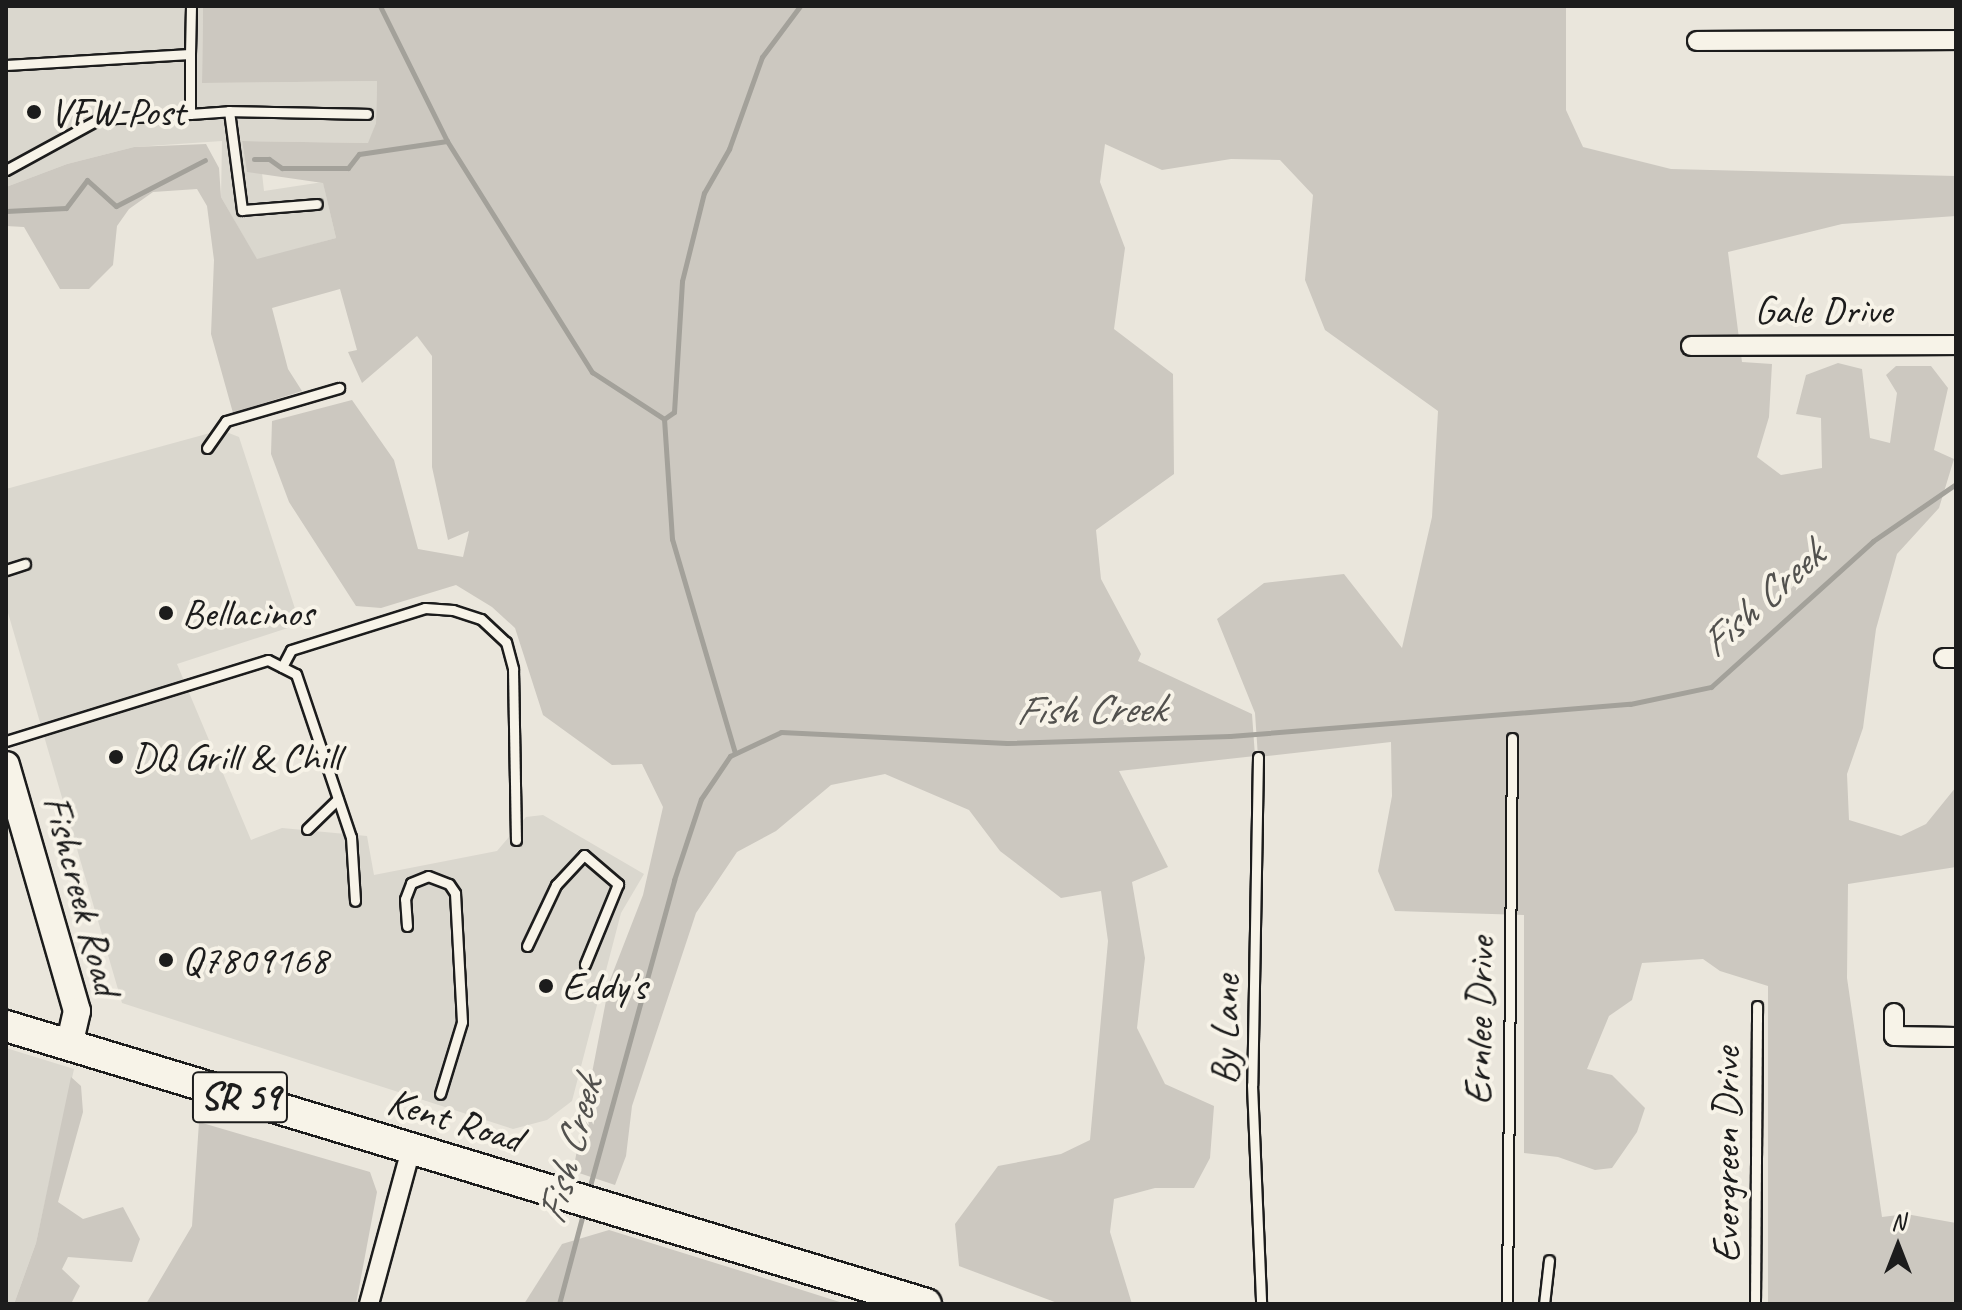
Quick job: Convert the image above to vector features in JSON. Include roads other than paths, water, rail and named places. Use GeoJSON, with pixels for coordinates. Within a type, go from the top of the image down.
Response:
{"type":"FeatureCollection","features":[{"type":"Feature","properties":{"kind":"main road","name":"Fishcreek Road"},"geometry":{"type":"LineString","coordinates":[[6,765],[77,1011],[69,1045]]}},
{"type":"Feature","properties":{"kind":"main road","name":"Kent Road"},"geometry":{"type":"LineString","coordinates":[[6,1026],[926,1304]]}},
{"type":"Feature","properties":{"kind":"street"},"geometry":{"type":"LineString","coordinates":[[1697,41],[1956,40]]}},
{"type":"Feature","properties":{"kind":"street","name":"Gale Drive"},"geometry":{"type":"LineString","coordinates":[[1691,346],[1956,345]]}},
{"type":"Feature","properties":{"kind":"street"},"geometry":{"type":"LineString","coordinates":[[1894,1013],[1894,1036],[1956,1037]]}},
{"type":"Feature","properties":{"kind":"street"},"geometry":{"type":"LineString","coordinates":[[369,1304],[411,1149]]}},
{"type":"Feature","properties":{"kind":"lane"},"geometry":{"type":"LineString","coordinates":[[190,114],[191,6]]}},
{"type":"Feature","properties":{"kind":"lane"},"geometry":{"type":"LineString","coordinates":[[6,65],[190,54]]}},
{"type":"Feature","properties":{"kind":"lane"},"geometry":{"type":"LineString","coordinates":[[229,111],[242,210],[317,204]]}},
{"type":"Feature","properties":{"kind":"lane"},"geometry":{"type":"LineString","coordinates":[[6,170],[99,119],[229,111],[367,114]]}},
{"type":"Feature","properties":{"kind":"lane"},"geometry":{"type":"LineString","coordinates":[[207,448],[226,421],[339,388]]}},
{"type":"Feature","properties":{"kind":"lane"},"geometry":{"type":"LineString","coordinates":[[6,570],[25,564]]}},
{"type":"Feature","properties":{"kind":"lane"},"geometry":{"type":"LineString","coordinates":[[282,667],[291,650],[425,608],[453,610],[481,619],[506,642],[513,669],[516,840]]}},
{"type":"Feature","properties":{"kind":"lane"},"geometry":{"type":"LineString","coordinates":[[6,741],[268,660],[296,674],[351,837],[355,901]]}},
{"type":"Feature","properties":{"kind":"lane","name":"Ernlee Drive"},"geometry":{"type":"LineString","coordinates":[[1507,1304],[1512,738]]}},
{"type":"Feature","properties":{"kind":"lane","name":"By Lane"},"geometry":{"type":"LineString","coordinates":[[1258,757],[1252,1085],[1261,1304]]}},
{"type":"Feature","properties":{"kind":"lane"},"geometry":{"type":"LineString","coordinates":[[307,829],[338,799]]}},
{"type":"Feature","properties":{"kind":"lane"},"geometry":{"type":"LineString","coordinates":[[527,946],[556,885],[584,855],[618,884],[585,964]]}},
{"type":"Feature","properties":{"kind":"lane"},"geometry":{"type":"LineString","coordinates":[[407,926],[405,899],[411,883],[428,876],[449,884],[455,893],[462,1022],[440,1094]]}},
{"type":"Feature","properties":{"kind":"lane","name":"Evergreen Drive"},"geometry":{"type":"LineString","coordinates":[[1755,1304],[1757,1006]]}},
{"type":"Feature","properties":{"kind":"lane"},"geometry":{"type":"LineString","coordinates":[[1544,1304],[1549,1260]]}},
{"type":"Feature","properties":{"kind":"waterway"},"geometry":{"type":"LineString","coordinates":[[380,6],[447,141],[592,372],[664,419]]}},
{"type":"Feature","properties":{"kind":"waterway"},"geometry":{"type":"LineString","coordinates":[[735,753],[672,539],[664,419],[674,412],[682,281],[704,193],[729,149],[762,57],[800,6]]}},
{"type":"Feature","properties":{"kind":"waterway"},"geometry":{"type":"LineString","coordinates":[[254,159],[269,159],[282,168],[348,168],[359,154],[447,141]]}},
{"type":"Feature","properties":{"kind":"waterway"},"geometry":{"type":"LineString","coordinates":[[6,211],[66,208],[87,180],[116,206],[205,160]]}},
{"type":"Feature","properties":{"kind":"waterway","name":"Fish Creek"},"geometry":{"type":"LineString","coordinates":[[588,1193],[674,880],[701,799],[730,756],[781,732],[1007,743],[1230,736],[1630,704],[1711,687],[1873,541],[1956,484]]}},
{"type":"Feature","properties":{"kind":"waterway","name":"Fish Creek"},"geometry":{"type":"LineString","coordinates":[[559,1304],[584,1210]]}},
{"type":"Feature","properties":{"kind":"place","name":"VFW Post"},"geometry":{"type":"Point","coordinates":[34,112]}},
{"type":"Feature","properties":{"kind":"place","name":"Bellacinos"},"geometry":{"type":"Point","coordinates":[166,613]}},
{"type":"Feature","properties":{"kind":"place","name":"DQ Grill & Chill"},"geometry":{"type":"Point","coordinates":[116,757]}},
{"type":"Feature","properties":{"kind":"place","name":"Q7809168"},"geometry":{"type":"Point","coordinates":[166,960]}},
{"type":"Feature","properties":{"kind":"place","name":"Eddy's"},"geometry":{"type":"Point","coordinates":[546,986]}}]}
